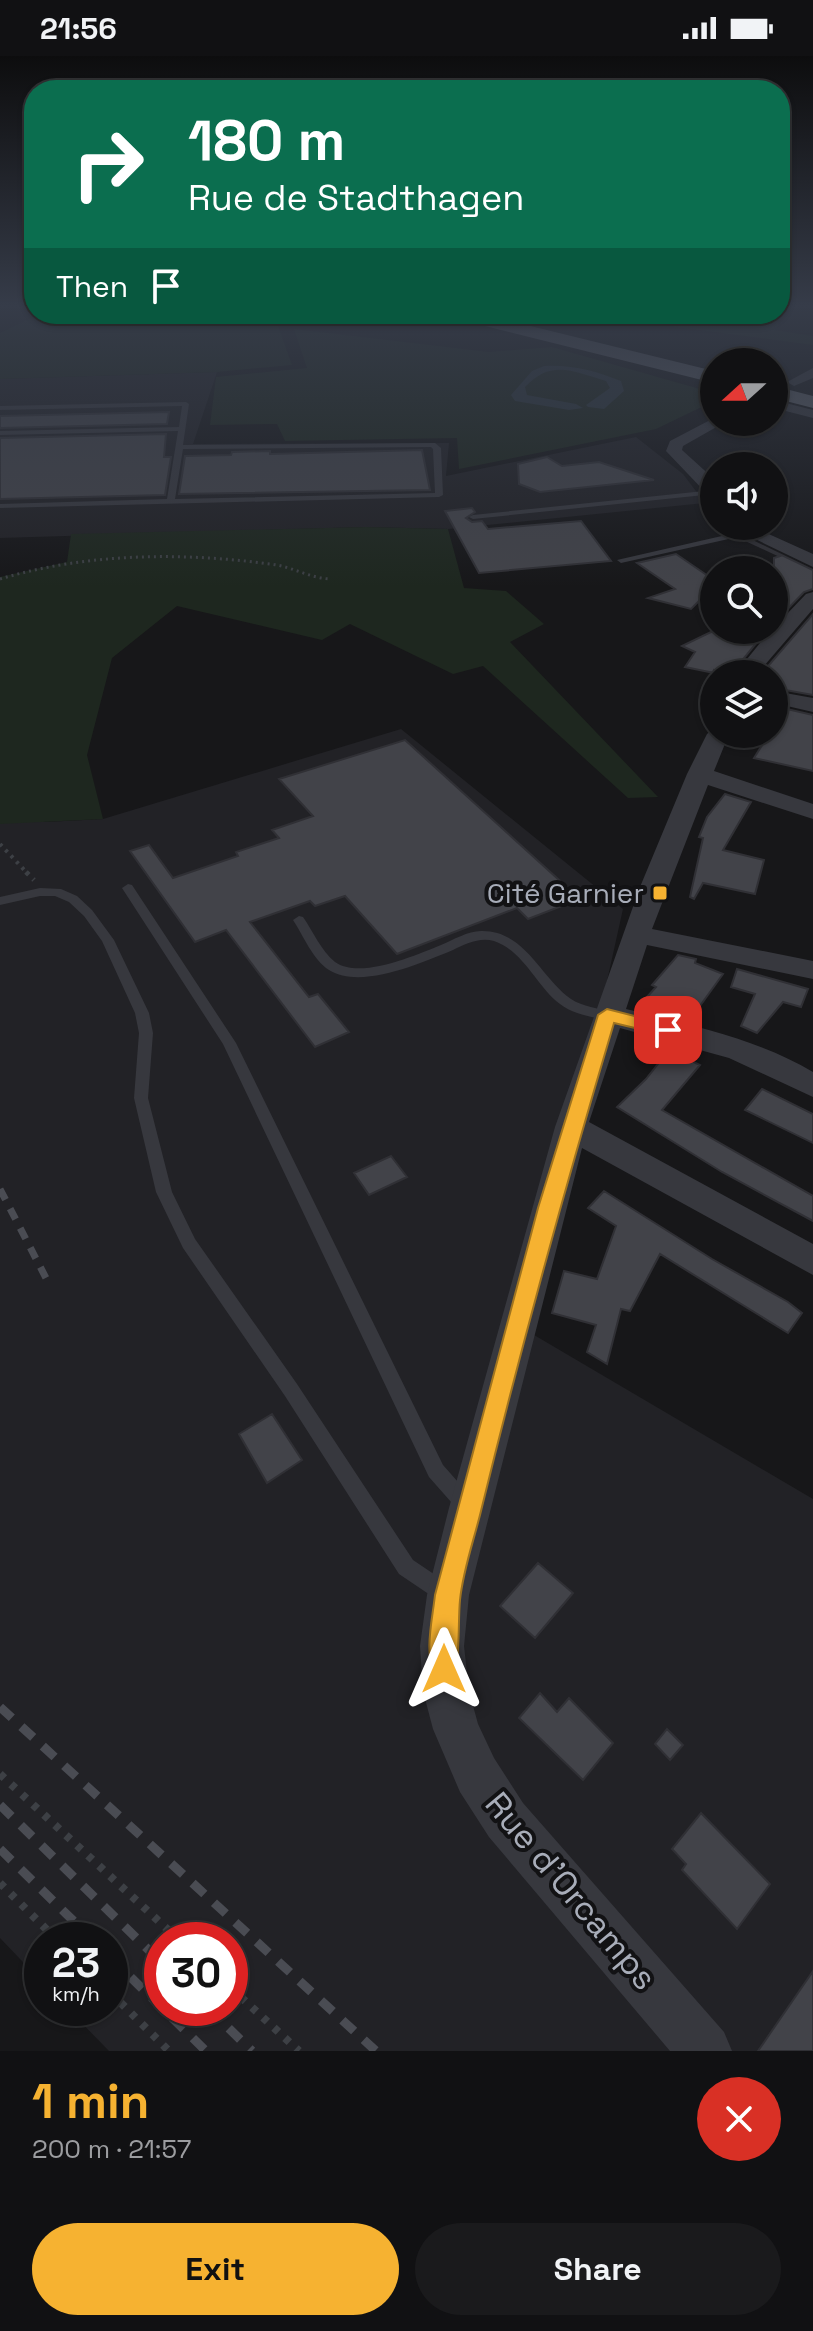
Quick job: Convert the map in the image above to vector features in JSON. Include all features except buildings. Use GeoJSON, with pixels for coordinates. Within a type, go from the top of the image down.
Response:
{"type":"FeatureCollection","features":[{"type":"Feature","properties":{"kind":"street"},"geometry":{"type":"LineString","coordinates":[[788,408],[813,414]]}},
{"type":"Feature","properties":{"kind":"street"},"geometry":{"type":"LineString","coordinates":[[700,430],[676,444],[674,451],[700,475]]}},
{"type":"Feature","properties":{"kind":"street"},"geometry":{"type":"LineString","coordinates":[[767,540],[813,561]]}},
{"type":"Feature","properties":{"kind":"street"},"geometry":{"type":"LineString","coordinates":[[757,660],[813,598]]}},
{"type":"Feature","properties":{"kind":"street"},"geometry":{"type":"LineString","coordinates":[[788,700],[813,705]]}},
{"type":"Feature","properties":{"kind":"street","name":"Rue d'Orcamps"},"geometry":{"type":"LineString","coordinates":[[705,2051],[506,1820],[477,1775],[456,1729],[446,1691],[442,1646],[448,1595],[469,1508],[571,1127],[662,862],[711,748]]}},
{"type":"Feature","properties":{"kind":"street"},"geometry":{"type":"LineString","coordinates":[[699,774],[813,812]]}},
{"type":"Feature","properties":{"kind":"street"},"geometry":{"type":"LineString","coordinates":[[636,934],[813,970]]}},
{"type":"Feature","properties":{"kind":"street"},"geometry":{"type":"LineString","coordinates":[[607,1015],[714,1042],[765,1062],[813,1086]]}},
{"type":"Feature","properties":{"kind":"street"},"geometry":{"type":"LineString","coordinates":[[571,1127],[813,1261]]}},
{"type":"Feature","properties":{"kind":"lane"},"geometry":{"type":"LineString","coordinates":[[0,408],[186,404],[171,502]]}},
{"type":"Feature","properties":{"kind":"lane"},"geometry":{"type":"LineString","coordinates":[[0,433],[183,429]]}},
{"type":"Feature","properties":{"kind":"lane"},"geometry":{"type":"LineString","coordinates":[[0,506],[439,495],[437,448],[432,445],[180,447]]}},
{"type":"Feature","properties":{"kind":"lane"},"geometry":{"type":"LineString","coordinates":[[473,517],[700,493]]}},
{"type":"Feature","properties":{"kind":"lane"},"geometry":{"type":"LineString","coordinates":[[621,560],[700,540]]}},
{"type":"Feature","properties":{"kind":"lane"},"geometry":{"type":"LineString","coordinates":[[128,888],[229,1043],[436,1471],[469,1508]]}},
{"type":"Feature","properties":{"kind":"lane"},"geometry":{"type":"LineString","coordinates":[[0,901],[40,892],[57,892],[73,899],[88,913],[108,940],[142,1013],[146,1033],[141,1098],[151,1147],[164,1192],[189,1243],[291,1390],[406,1567],[448,1595]]}},
{"type":"Feature","properties":{"kind":"lane"},"geometry":{"type":"LineString","coordinates":[[299,920],[332,966],[348,973],[375,972],[479,935],[493,934],[507,940],[565,1001],[581,1010],[607,1015]]}},
{"type":"Feature","properties":{"kind":"path"},"geometry":{"type":"LineString","coordinates":[[0,579],[46,565],[177,555],[275,564],[314,578],[330,579]]}},
{"type":"Feature","properties":{"kind":"path"},"geometry":{"type":"LineString","coordinates":[[0,844],[32,876],[40,892]]}},
{"type":"Feature","properties":{"kind":"path"},"geometry":{"type":"LineString","coordinates":[[0,1774],[160,1922]]}},
{"type":"Feature","properties":{"kind":"path"},"geometry":{"type":"LineString","coordinates":[[0,1883],[39,1922]]}},
{"type":"Feature","properties":{"kind":"path"},"geometry":{"type":"LineString","coordinates":[[248,2004],[299,2051]]}},
{"type":"Feature","properties":{"kind":"path"},"geometry":{"type":"LineString","coordinates":[[128,2010],[169,2051]]}},
{"type":"Feature","properties":{"kind":"shaded area"},"geometry":{"type":"Polygon","coordinates":[[[0,400],[208,400],[193,444],[449,443],[446,476],[636,437],[683,474],[700,496],[700,504],[448,529],[365,527],[0,538],[0,400]]]}},
{"type":"Feature","properties":{"kind":"shaded area"},"geometry":{"type":"Polygon","coordinates":[[[213,400],[700,400],[700,408],[656,429],[459,469],[457,438],[285,441],[277,424],[210,425],[213,400]]]}},
{"type":"Feature","properties":{"kind":"shaded area"},"geometry":{"type":"Polygon","coordinates":[[[555,400],[583,408],[569,410],[515,401],[555,400]]]}},
{"type":"Feature","properties":{"kind":"shaded area"},"geometry":{"type":"Polygon","coordinates":[[[593,400],[614,400],[604,409],[586,405],[593,400]]]}},
{"type":"Feature","properties":{"kind":"shaded area"},"geometry":{"type":"Polygon","coordinates":[[[366,527],[448,529],[464,588],[506,591],[544,624],[510,642],[658,797],[628,798],[483,666],[453,674],[350,624],[322,640],[177,606],[112,658],[87,755],[103,819],[0,824],[0,577],[67,562],[71,534],[366,527]]]}},
{"type":"Feature","properties":{"kind":"shaded area"},"geometry":{"type":"Polygon","coordinates":[[[401,729],[623,909],[529,1332],[813,1499],[813,2051],[109,2051],[85,2026],[128,2026],[128,1922],[24,1922],[24,1963],[0,1938],[0,805],[45,822],[103,819],[401,729]]]}},
{"type":"Feature","properties":{"kind":"railway"},"geometry":{"type":"LineString","coordinates":[[0,1189],[47,1280]]}},
{"type":"Feature","properties":{"kind":"railway"},"geometry":{"type":"LineString","coordinates":[[0,1707],[376,2051]]}},
{"type":"Feature","properties":{"kind":"railway"},"geometry":{"type":"LineString","coordinates":[[0,1805],[144,1945]]}},
{"type":"Feature","properties":{"kind":"railway"},"geometry":{"type":"LineString","coordinates":[[0,1849],[75,1922]]}},
{"type":"Feature","properties":{"kind":"railway"},"geometry":{"type":"LineString","coordinates":[[128,1975],[206,2051]]}},
{"type":"Feature","properties":{"kind":"railway"},"geometry":{"type":"LineString","coordinates":[[226,2026],[252,2051]]}},
{"type":"Feature","properties":{"kind":"place","name":"Cité Garnier"},"geometry":{"type":"Point","coordinates":[660,893]}},
{"type":"Feature","properties":{"kind":"route"},"geometry":{"type":"LineString","coordinates":[[444,1669],[442,1646],[448,1595],[469,1508],[548,1208],[607,1015],[668,1030]]}}]}
